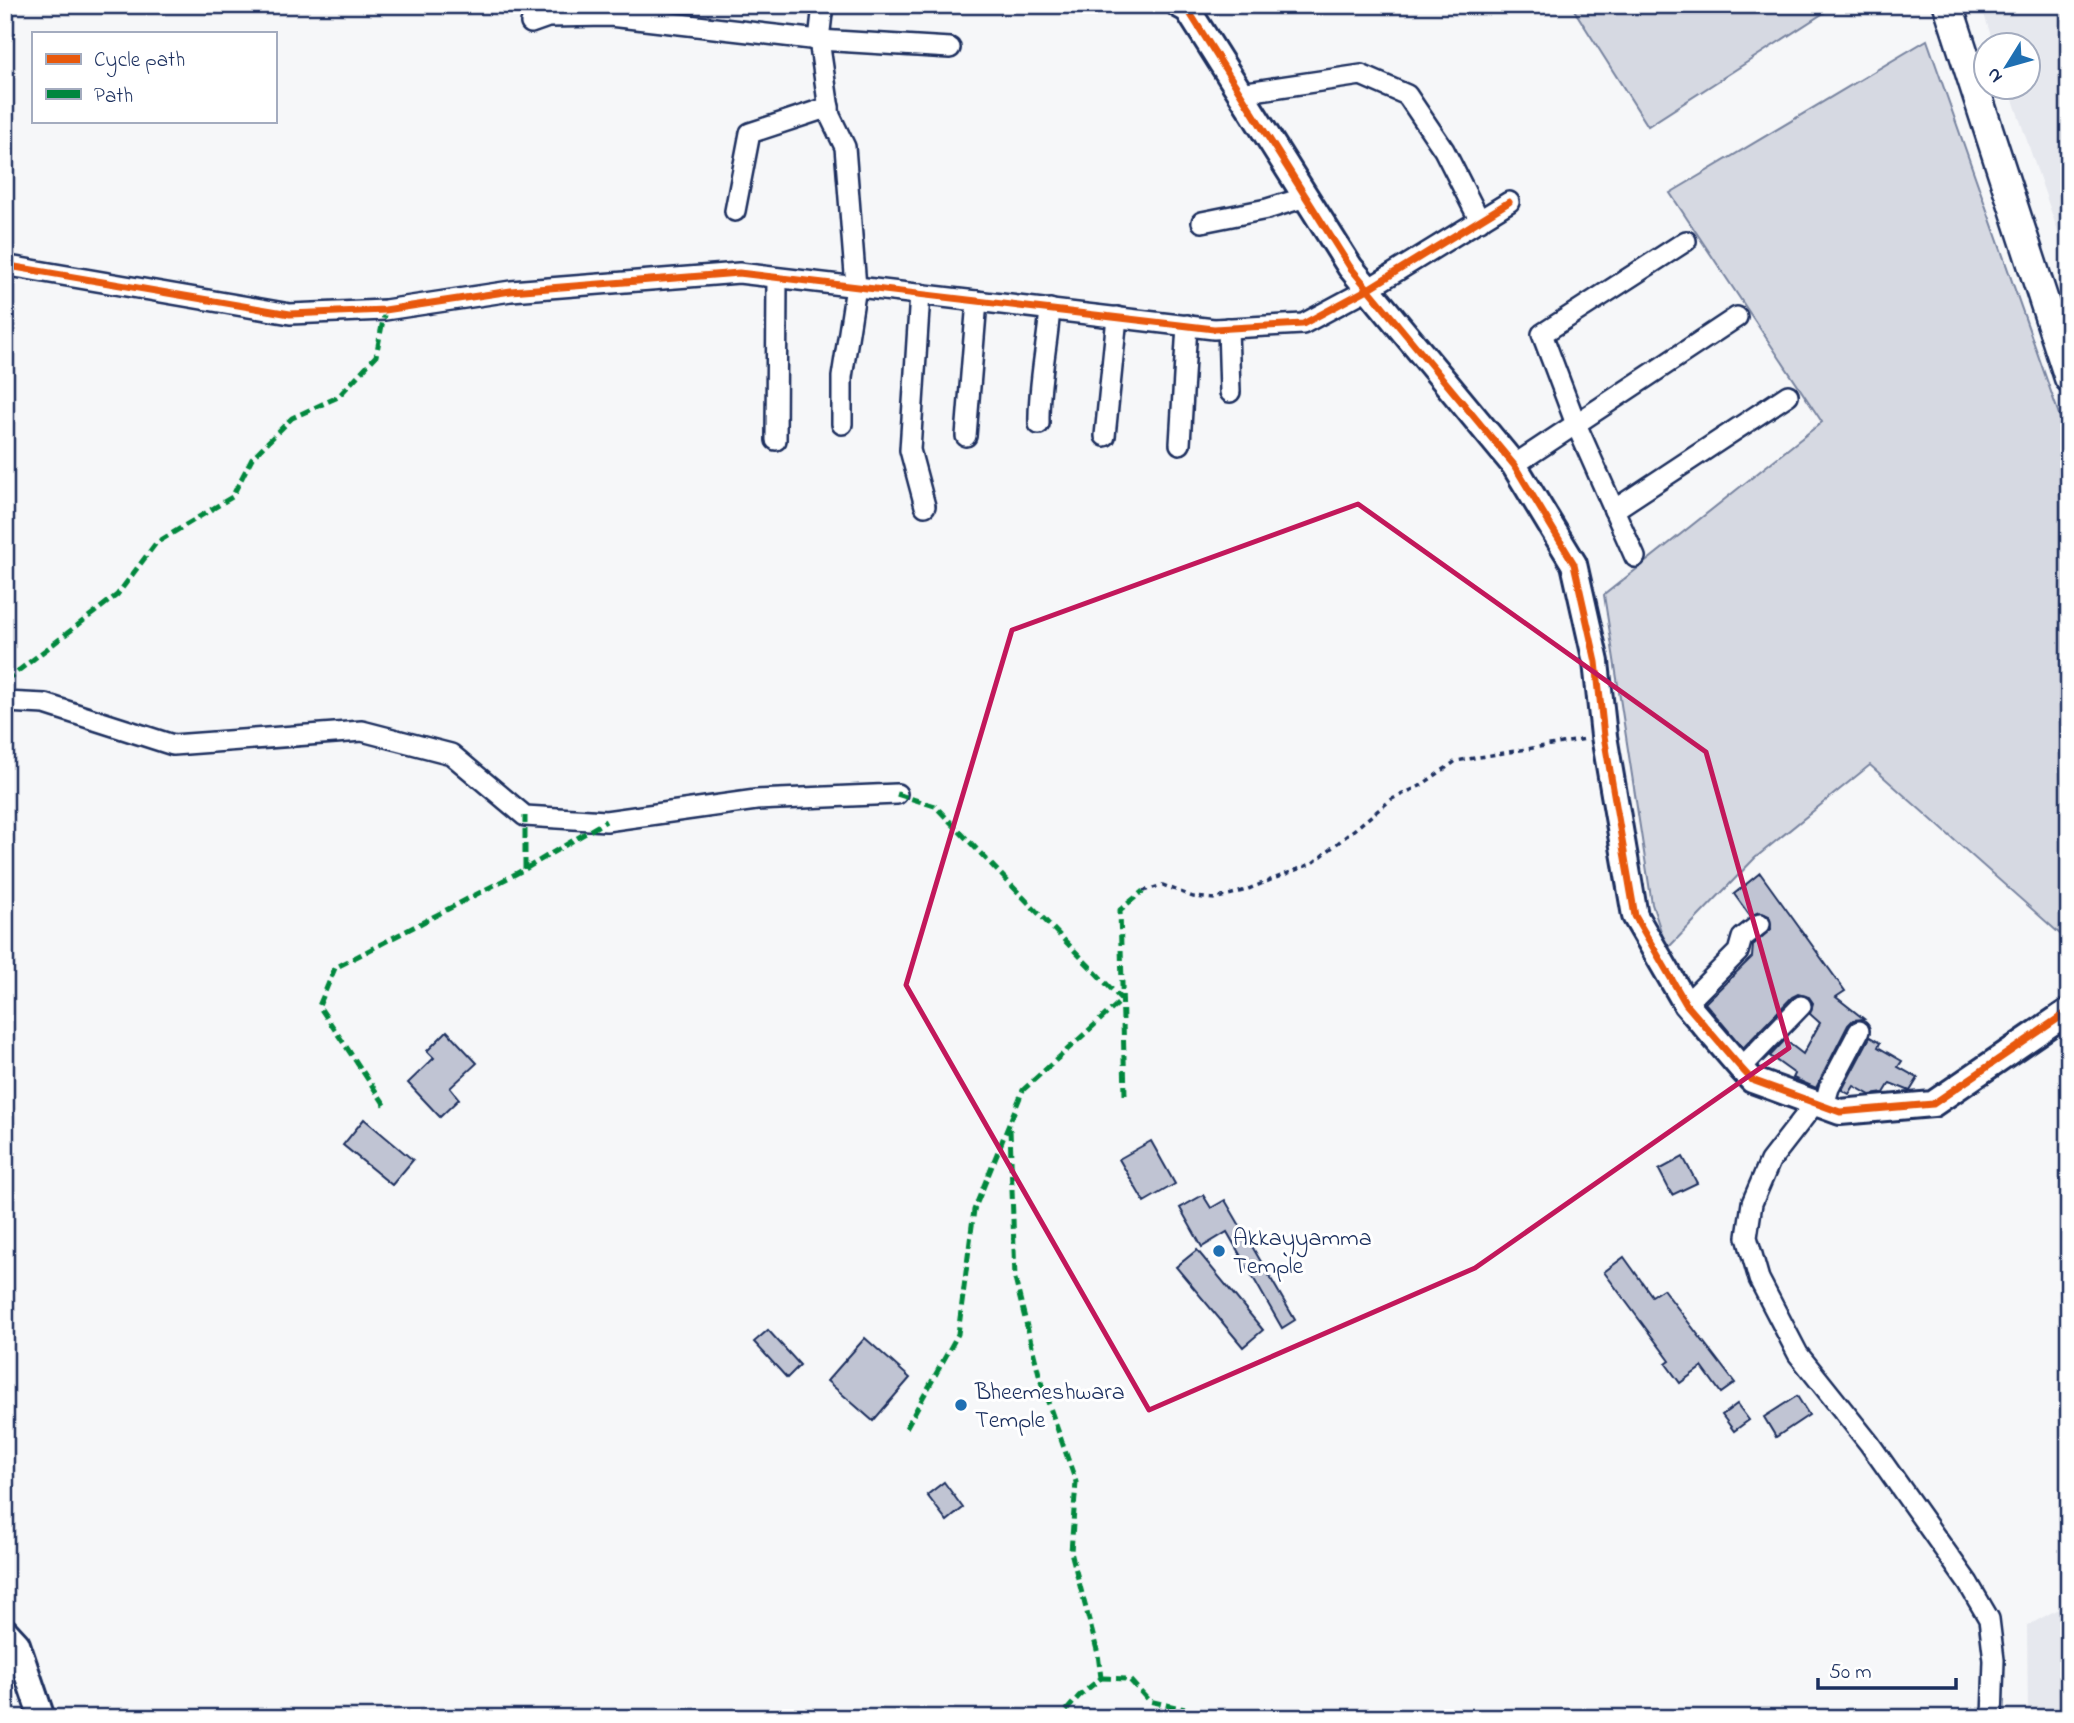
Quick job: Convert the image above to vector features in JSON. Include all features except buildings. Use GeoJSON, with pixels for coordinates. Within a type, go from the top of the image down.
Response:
{"type":"FeatureCollection","features":[{"type":"Feature","properties":{"kind":"main road"},"geometry":{"type":"LineString","coordinates":[[1948,5],[2069,378]]}},
{"type":"Feature","properties":{"kind":"street"},"geometry":{"type":"LineString","coordinates":[[823,5],[819,40],[829,107],[845,147],[856,287],[842,377],[842,424]]}},
{"type":"Feature","properties":{"kind":"street"},"geometry":{"type":"LineString","coordinates":[[1180,5],[1188,10],[1350,267],[1514,465],[1574,564],[1596,662],[1604,736],[1634,916],[1686,1004],[1741,1068],[1752,1080],[1840,1112],[1933,1104],[2069,1011]]}},
{"type":"Feature","properties":{"kind":"street"},"geometry":{"type":"LineString","coordinates":[[531,23],[548,17],[610,16],[819,40],[950,48]]}},
{"type":"Feature","properties":{"kind":"street"},"geometry":{"type":"LineString","coordinates":[[1240,93],[1361,75],[1407,95],[1444,150],[1480,221]]}},
{"type":"Feature","properties":{"kind":"street"},"geometry":{"type":"LineString","coordinates":[[735,211],[750,133],[829,107]]}},
{"type":"Feature","properties":{"kind":"street"},"geometry":{"type":"LineString","coordinates":[[1202,222],[1267,209],[1306,197]]}},
{"type":"Feature","properties":{"kind":"street"},"geometry":{"type":"LineString","coordinates":[[5,269],[15,267],[290,314],[385,310],[511,291],[739,273],[1228,328],[1303,324],[1368,289],[1509,202]]}},
{"type":"Feature","properties":{"kind":"street"},"geometry":{"type":"LineString","coordinates":[[1635,557],[1576,424],[1542,334],[1686,241]]}},
{"type":"Feature","properties":{"kind":"street"},"geometry":{"type":"LineString","coordinates":[[776,440],[777,278]]}},
{"type":"Feature","properties":{"kind":"street"},"geometry":{"type":"LineString","coordinates":[[920,294],[910,450],[925,506]]}},
{"type":"Feature","properties":{"kind":"street"},"geometry":{"type":"LineString","coordinates":[[966,436],[977,301]]}},
{"type":"Feature","properties":{"kind":"street"},"geometry":{"type":"LineString","coordinates":[[1039,424],[1038,387],[1045,369],[1050,309]]}},
{"type":"Feature","properties":{"kind":"street"},"geometry":{"type":"LineString","coordinates":[[1105,436],[1117,317]]}},
{"type":"Feature","properties":{"kind":"street"},"geometry":{"type":"LineString","coordinates":[[1514,465],[1737,317]]}},
{"type":"Feature","properties":{"kind":"street"},"geometry":{"type":"LineString","coordinates":[[1180,444],[1187,325]]}},
{"type":"Feature","properties":{"kind":"street"},"geometry":{"type":"LineString","coordinates":[[1228,328],[1230,392]]}},
{"type":"Feature","properties":{"kind":"street"},"geometry":{"type":"LineString","coordinates":[[1614,510],[1788,395]]}},
{"type":"Feature","properties":{"kind":"street"},"geometry":{"type":"LineString","coordinates":[[5,702],[45,704],[173,745],[362,731],[451,754],[525,816],[606,821],[756,800],[897,794]]}},
{"type":"Feature","properties":{"kind":"street"},"geometry":{"type":"LineString","coordinates":[[1686,1004],[1738,952],[1742,938],[1760,924]]}},
{"type":"Feature","properties":{"kind":"street"},"geometry":{"type":"LineString","coordinates":[[1741,1068],[1801,1006]]}},
{"type":"Feature","properties":{"kind":"street"},"geometry":{"type":"LineString","coordinates":[[1859,1031],[1820,1104],[1770,1161],[1752,1203],[1747,1237],[1759,1279],[1798,1354],[1869,1443],[1968,1583],[1989,1619],[1994,1660],[1992,1718]]}},
{"type":"Feature","properties":{"kind":"street"},"geometry":{"type":"LineString","coordinates":[[5,1631],[17,1644],[42,1718]]}},
{"type":"Feature","properties":{"kind":"path"},"geometry":{"type":"LineString","coordinates":[[1143,891],[1163,885],[1193,897],[1215,899],[1246,890],[1313,863],[1392,799],[1420,786],[1456,761],[1604,736]]}},
{"type":"Feature","properties":{"kind":"highlighted area"},"geometry":{"type":"Polygon","coordinates":[[[1358,504],[1706,752],[1789,1048],[1475,1268],[1149,1410],[906,985],[1012,630],[1358,504]]]}},
{"type":"Feature","properties":{"kind":"shaded area"},"geometry":{"type":"Polygon","coordinates":[[[1571,5],[1836,5],[1648,126],[1571,5]]]}},
{"type":"Feature","properties":{"kind":"shaded area"},"geometry":{"type":"Polygon","coordinates":[[[1981,5],[2069,5],[2069,264],[2014,102],[2042,102],[2042,32],[1990,32],[1981,5]]]}},
{"type":"Feature","properties":{"kind":"shaded area"},"geometry":{"type":"Polygon","coordinates":[[[1927,40],[2069,443],[2069,942],[1870,765],[1755,858],[1667,949],[1652,904],[1604,595],[1822,422],[1670,193],[1927,40]]]}},
{"type":"Feature","properties":{"kind":"shaded area"},"geometry":{"type":"Polygon","coordinates":[[[2069,1603],[2069,1718],[2028,1718],[2027,1626],[2069,1603]]]}},
{"type":"Feature","properties":{"kind":"marked path"},"geometry":{"type":"LineString","coordinates":[[5,681],[117,595],[156,543],[232,497],[252,458],[292,418],[338,397],[376,356],[385,310]]}},
{"type":"Feature","properties":{"kind":"marked path"},"geometry":{"type":"LineString","coordinates":[[897,794],[935,806],[1122,1000],[1023,1090],[974,1210],[958,1334],[905,1430]]}},
{"type":"Feature","properties":{"kind":"marked path"},"geometry":{"type":"LineString","coordinates":[[525,816],[525,869]]}},
{"type":"Feature","properties":{"kind":"marked path"},"geometry":{"type":"LineString","coordinates":[[385,1105],[319,1006],[335,968],[525,869],[606,821]]}},
{"type":"Feature","properties":{"kind":"marked path"},"geometry":{"type":"LineString","coordinates":[[1125,1095],[1120,910],[1143,891]]}},
{"type":"Feature","properties":{"kind":"marked path"},"geometry":{"type":"LineString","coordinates":[[1010,1129],[1015,1279],[1041,1382],[1076,1482],[1071,1552],[1098,1654],[1101,1678],[1079,1696],[1060,1718]]}},
{"type":"Feature","properties":{"kind":"marked path"},"geometry":{"type":"LineString","coordinates":[[1101,1678],[1129,1679],[1149,1701],[1185,1709],[1188,1718]]}},
{"type":"Feature","properties":{"kind":"cycle path"},"geometry":{"type":"LineString","coordinates":[[1179,5],[1188,10],[1350,267],[1514,465],[1574,564],[1596,662],[1604,736],[1635,916],[1686,1004],[1741,1068],[1752,1080],[1840,1112],[1933,1104],[2069,1011]]}},
{"type":"Feature","properties":{"kind":"cycle path"},"geometry":{"type":"LineString","coordinates":[[5,269],[15,267],[290,314],[385,310],[511,291],[739,273],[1214,329],[1303,324],[1368,289],[1509,202]]}},
{"type":"Feature","properties":{"kind":"place","name":"Akkayyamma Temple"},"geometry":{"type":"Point","coordinates":[1219,1251]}},
{"type":"Feature","properties":{"kind":"place","name":"Bheemeshwara Temple"},"geometry":{"type":"Point","coordinates":[961,1405]}}]}
